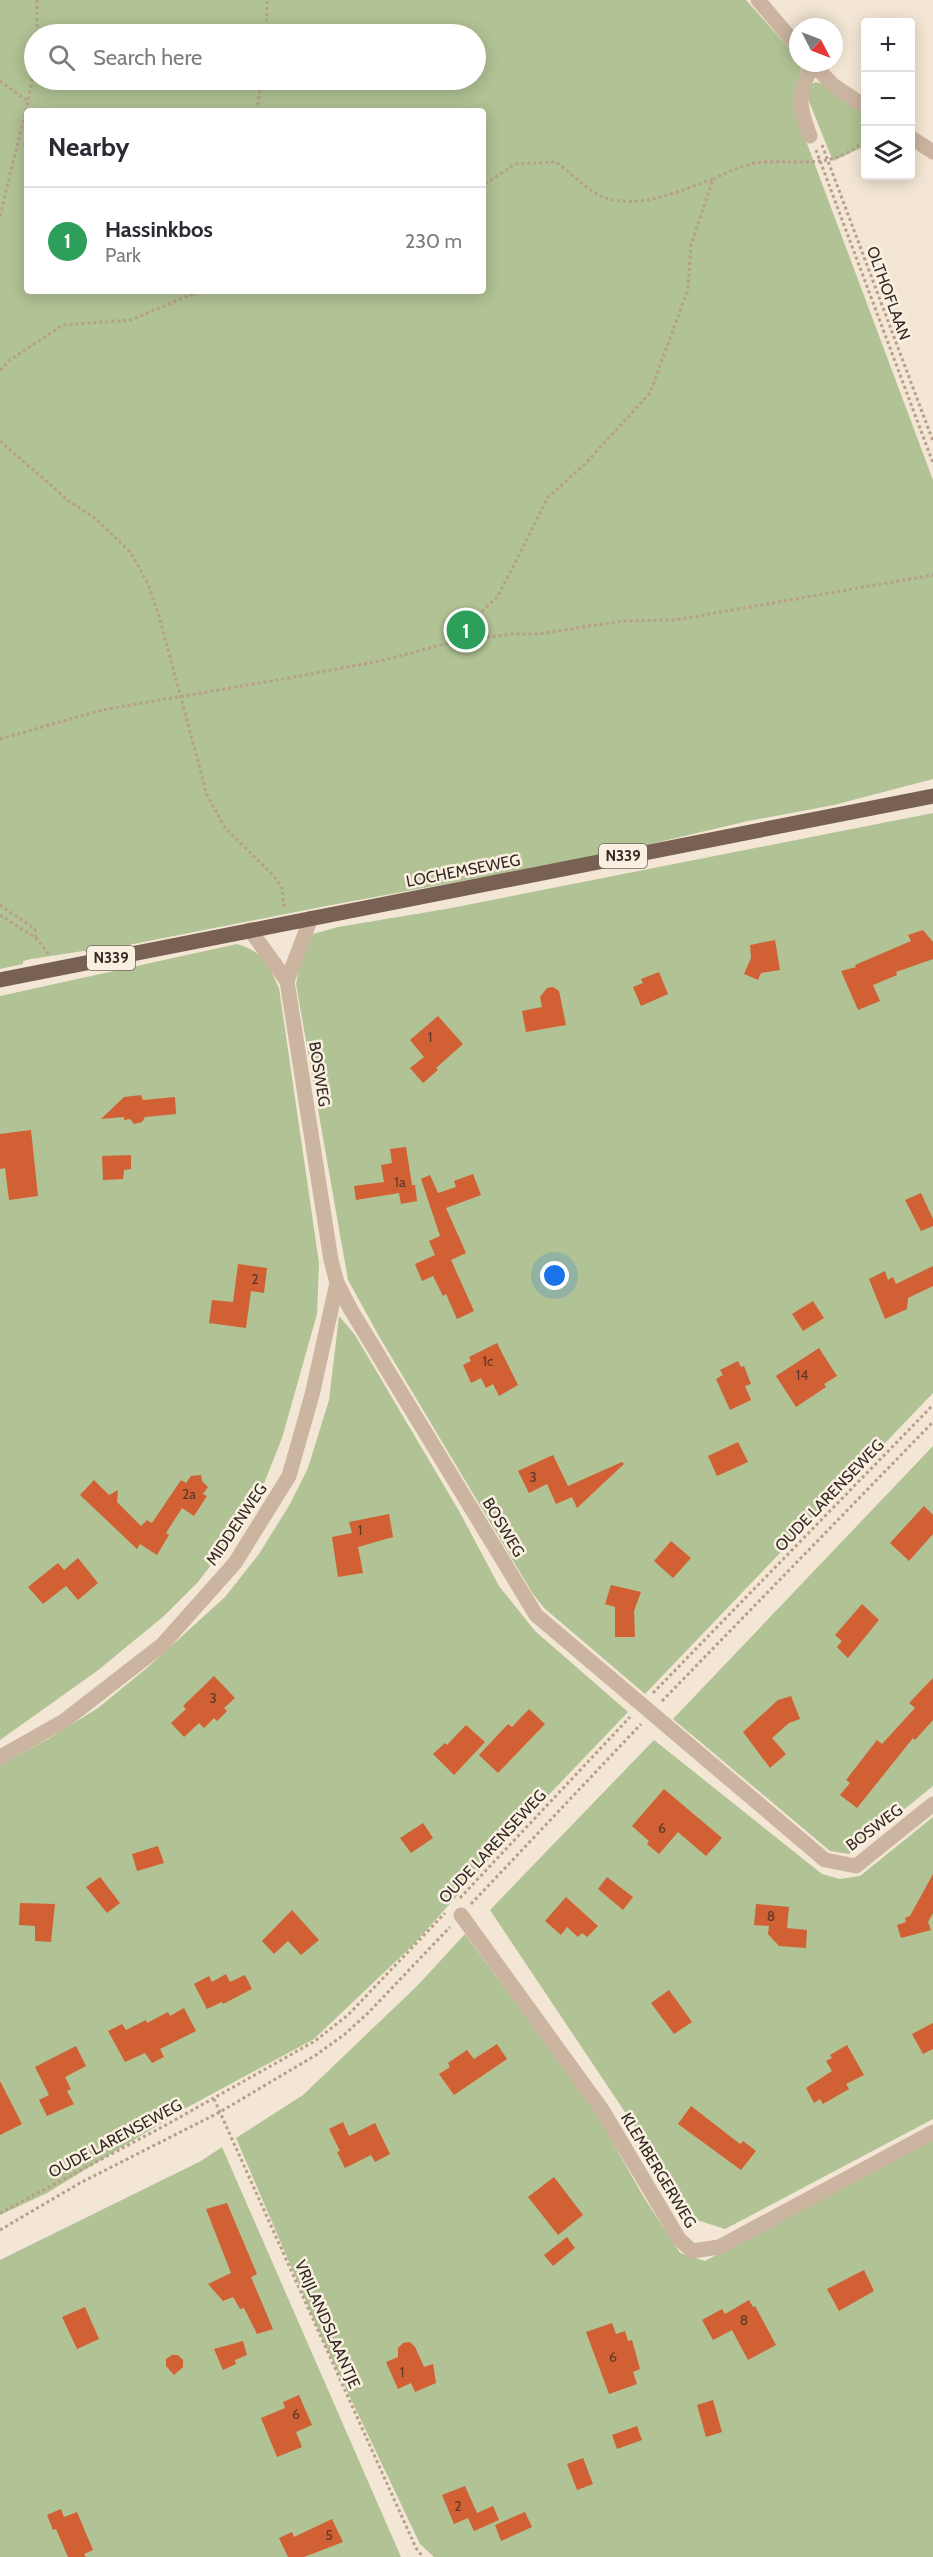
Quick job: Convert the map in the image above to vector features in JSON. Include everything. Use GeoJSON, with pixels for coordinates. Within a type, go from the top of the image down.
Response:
{"type":"FeatureCollection","features":[{"type":"Feature","properties":{"kind":"main road","name":"LOCHEMSEWEG"},"geometry":{"type":"LineString","coordinates":[[0,980],[933,796]]}},
{"type":"Feature","properties":{"kind":"street"},"geometry":{"type":"LineString","coordinates":[[758,0],[789,36]]}},
{"type":"Feature","properties":{"kind":"street"},"geometry":{"type":"LineString","coordinates":[[808,72],[799,100],[810,136]]}},
{"type":"Feature","properties":{"kind":"street"},"geometry":{"type":"LineString","coordinates":[[820,72],[833,85],[861,103]]}},
{"type":"Feature","properties":{"kind":"street"},"geometry":{"type":"LineString","coordinates":[[915,140],[933,152]]}},
{"type":"Feature","properties":{"kind":"street","name":"BOSWEG"},"geometry":{"type":"LineString","coordinates":[[287,981],[311,918]]}},
{"type":"Feature","properties":{"kind":"street","name":"BOSWEG"},"geometry":{"type":"LineString","coordinates":[[250,930],[287,981],[331,1260],[337,1283],[351,1310],[536,1615],[825,1860],[856,1866],[933,1804]]}},
{"type":"Feature","properties":{"kind":"street","name":"MIDDENWEG"},"geometry":{"type":"LineString","coordinates":[[0,1757],[64,1721],[162,1645],[235,1563],[289,1476],[312,1395],[337,1283]]}},
{"type":"Feature","properties":{"kind":"street","name":"KLEMBERGERWEG"},"geometry":{"type":"LineString","coordinates":[[461,1915],[603,2111],[680,2239],[692,2251],[719,2247],[933,2132]]}},
{"type":"Feature","properties":{"kind":"path"},"geometry":{"type":"LineString","coordinates":[[37,0],[37,24]]}},
{"type":"Feature","properties":{"kind":"path"},"geometry":{"type":"LineString","coordinates":[[266,24],[267,0]]}},
{"type":"Feature","properties":{"kind":"path"},"geometry":{"type":"LineString","coordinates":[[0,81],[28,101]]}},
{"type":"Feature","properties":{"kind":"path"},"geometry":{"type":"LineString","coordinates":[[26,108],[30,90]]}},
{"type":"Feature","properties":{"kind":"path"},"geometry":{"type":"LineString","coordinates":[[257,108],[260,90]]}},
{"type":"Feature","properties":{"kind":"path"},"geometry":{"type":"LineString","coordinates":[[0,216],[24,117]]}},
{"type":"Feature","properties":{"kind":"path","name":"OLTHOFLAAN"},"geometry":{"type":"LineString","coordinates":[[810,136],[820,140],[933,441]]}},
{"type":"Feature","properties":{"kind":"path","name":"OLTHOFLAAN"},"geometry":{"type":"LineString","coordinates":[[810,136],[933,463]]}},
{"type":"Feature","properties":{"kind":"path"},"geometry":{"type":"LineString","coordinates":[[486,183],[515,164],[556,162],[603,197],[628,201],[654,200],[760,162],[821,162],[861,143]]}},
{"type":"Feature","properties":{"kind":"path"},"geometry":{"type":"LineString","coordinates":[[451,642],[498,596],[548,497],[584,465],[650,393],[688,289],[691,245],[713,179]]}},
{"type":"Feature","properties":{"kind":"path"},"geometry":{"type":"LineString","coordinates":[[0,370],[10,360],[63,325],[130,320],[193,294]]}},
{"type":"Feature","properties":{"kind":"path"},"geometry":{"type":"LineString","coordinates":[[0,441],[69,501],[96,519],[131,553],[148,584],[182,698],[207,795],[225,828],[263,864],[282,888],[285,900],[283,924]]}},
{"type":"Feature","properties":{"kind":"path"},"geometry":{"type":"LineString","coordinates":[[0,739],[102,710],[182,698],[385,660],[451,642],[513,634],[538,634],[622,621],[675,620],[933,575]]}},
{"type":"Feature","properties":{"kind":"path"},"geometry":{"type":"LineString","coordinates":[[0,905],[35,928],[36,938],[0,915]]}},
{"type":"Feature","properties":{"kind":"path","name":"OUDE LARENSEWEG"},"geometry":{"type":"LineString","coordinates":[[0,2230],[80,2183],[220,2112],[316,2055],[345,2034],[461,1915],[646,1709],[933,1405]]}},
{"type":"Feature","properties":{"kind":"path","name":"OUDE LARENSEWEG"},"geometry":{"type":"LineString","coordinates":[[0,2213],[214,2099],[315,2041],[348,2015],[646,1709],[933,1422]]}},
{"type":"Feature","properties":{"kind":"path","name":"VRIJLANDSLAANTJE"},"geometry":{"type":"LineString","coordinates":[[214,2099],[416,2548],[423,2557]]}},
{"type":"Feature","properties":{"kind":"green space"},"geometry":{"type":"Polygon","coordinates":[[[0,0],[746,0],[789,48],[789,72],[801,72],[795,89],[796,114],[933,480],[933,779],[834,805],[748,821],[608,854],[93,952],[83,951],[23,961],[23,964],[0,969],[0,0]]]}},
{"type":"Feature","properties":{"kind":"green space"},"geometry":{"type":"Polygon","coordinates":[[[816,82],[826,85],[861,112],[861,148],[833,161],[806,94],[816,82]]]}},
{"type":"Feature","properties":{"kind":"green space"},"geometry":{"type":"Polygon","coordinates":[[[933,813],[933,1393],[645,1694],[544,1608],[533,1594],[380,1338],[348,1280],[296,984],[301,959],[313,934],[338,927],[446,909],[933,813]]]}},
{"type":"Feature","properties":{"kind":"green space"},"geometry":{"type":"Polygon","coordinates":[[[237,944],[253,951],[264,960],[279,988],[319,1263],[317,1314],[282,1438],[263,1486],[234,1535],[198,1582],[164,1616],[97,1671],[0,1740],[0,996],[237,944]]]}},
{"type":"Feature","properties":{"kind":"green space"},"geometry":{"type":"Polygon","coordinates":[[[339,1316],[355,1335],[459,1511],[499,1586],[535,1631],[628,1712],[517,1828],[415,1943],[314,2039],[186,2108],[47,2193],[0,2215],[0,1765],[98,1708],[148,1667],[225,1597],[259,1554],[290,1504],[308,1468],[329,1400],[339,1316]]]}},
{"type":"Feature","properties":{"kind":"green space"},"geometry":{"type":"Polygon","coordinates":[[[933,1446],[933,1786],[849,1854],[830,1851],[673,1719],[933,1446]]]}},
{"type":"Feature","properties":{"kind":"green space"},"geometry":{"type":"Polygon","coordinates":[[[654,1740],[822,1874],[840,1879],[860,1876],[933,1817],[933,2119],[725,2229],[697,2220],[490,1910],[654,1740]]]}},
{"type":"Feature","properties":{"kind":"green space"},"geometry":{"type":"Polygon","coordinates":[[[465,1934],[596,2112],[643,2196],[680,2253],[705,2261],[933,2139],[933,2557],[434,2557],[420,2544],[320,2334],[236,2138],[303,2095],[417,1986],[465,1934]]]}},
{"type":"Feature","properties":{"kind":"green space"},"geometry":{"type":"Polygon","coordinates":[[[222,2147],[401,2557],[0,2557],[0,2260],[201,2161],[222,2147]]]}},
{"type":"Feature","properties":{"kind":"building"},"geometry":{"type":"Polygon","coordinates":[[[923,930],[933,942],[933,959],[896,972],[897,975],[873,985],[880,1001],[858,1010],[841,971],[856,967],[855,965],[911,941],[908,935],[923,930]]]}},
{"type":"Feature","properties":{"kind":"building"},"geometry":{"type":"Polygon","coordinates":[[[775,940],[780,970],[761,973],[758,980],[744,974],[751,958],[750,945],[775,940]]]}},
{"type":"Feature","properties":{"kind":"building"},"geometry":{"type":"Polygon","coordinates":[[[659,972],[668,994],[641,1006],[633,987],[643,983],[641,979],[659,972]]]}},
{"type":"Feature","properties":{"kind":"building"},"geometry":{"type":"Polygon","coordinates":[[[553,987],[559,991],[566,1025],[526,1032],[522,1011],[542,1007],[540,997],[547,988],[553,987]]]}},
{"type":"Feature","properties":{"kind":"building"},"geometry":{"type":"Polygon","coordinates":[[[438,1016],[463,1044],[423,1083],[410,1068],[424,1057],[410,1040],[438,1016]]]}},
{"type":"Feature","properties":{"kind":"building"},"geometry":{"type":"Polygon","coordinates":[[[141,1095],[143,1100],[175,1097],[176,1114],[145,1117],[142,1122],[134,1124],[130,1119],[124,1120],[124,1117],[101,1119],[124,1097],[141,1095]]]}},
{"type":"Feature","properties":{"kind":"building"},"geometry":{"type":"Polygon","coordinates":[[[31,1130],[38,1196],[9,1200],[5,1168],[0,1169],[0,1134],[31,1130]]]}},
{"type":"Feature","properties":{"kind":"building"},"geometry":{"type":"Polygon","coordinates":[[[406,1147],[417,1201],[401,1204],[399,1193],[356,1200],[354,1186],[384,1182],[381,1165],[392,1163],[390,1149],[406,1147]]]}},
{"type":"Feature","properties":{"kind":"building"},"geometry":{"type":"Polygon","coordinates":[[[131,1155],[131,1169],[124,1170],[123,1179],[103,1180],[102,1156],[131,1155]]]}},
{"type":"Feature","properties":{"kind":"building"},"geometry":{"type":"Polygon","coordinates":[[[473,1174],[481,1195],[446,1208],[466,1253],[451,1260],[474,1311],[457,1319],[446,1294],[443,1296],[433,1276],[422,1281],[415,1264],[435,1255],[429,1241],[440,1236],[421,1179],[430,1175],[438,1193],[456,1187],[454,1181],[473,1174]]]}},
{"type":"Feature","properties":{"kind":"building"},"geometry":{"type":"Polygon","coordinates":[[[921,1193],[933,1219],[933,1226],[921,1231],[905,1200],[921,1193]]]}},
{"type":"Feature","properties":{"kind":"building"},"geometry":{"type":"Polygon","coordinates":[[[238,1264],[267,1268],[264,1293],[251,1291],[246,1328],[209,1323],[212,1300],[233,1302],[238,1264]]]}},
{"type":"Feature","properties":{"kind":"building"},"geometry":{"type":"Polygon","coordinates":[[[933,1266],[933,1286],[908,1298],[907,1309],[885,1319],[869,1279],[885,1271],[888,1280],[893,1277],[896,1284],[933,1266]]]}},
{"type":"Feature","properties":{"kind":"building"},"geometry":{"type":"Polygon","coordinates":[[[813,1301],[824,1318],[803,1331],[792,1314],[813,1301]]]}},
{"type":"Feature","properties":{"kind":"building"},"geometry":{"type":"Polygon","coordinates":[[[497,1343],[518,1385],[499,1396],[493,1384],[486,1388],[481,1378],[471,1383],[463,1365],[471,1361],[469,1357],[497,1343]]]}},
{"type":"Feature","properties":{"kind":"building"},"geometry":{"type":"Polygon","coordinates":[[[819,1348],[837,1376],[824,1384],[826,1387],[796,1407],[776,1376],[819,1348]]]}},
{"type":"Feature","properties":{"kind":"building"},"geometry":{"type":"Polygon","coordinates":[[[738,1361],[741,1367],[744,1366],[751,1384],[745,1386],[751,1400],[730,1410],[716,1379],[723,1375],[720,1370],[738,1361]]]}},
{"type":"Feature","properties":{"kind":"building"},"geometry":{"type":"Polygon","coordinates":[[[738,1442],[748,1462],[717,1476],[708,1456],[738,1442]]]}},
{"type":"Feature","properties":{"kind":"building"},"geometry":{"type":"Polygon","coordinates":[[[553,1455],[568,1486],[622,1462],[624,1464],[577,1508],[572,1497],[556,1504],[547,1484],[529,1493],[518,1471],[553,1455]]]}},
{"type":"Feature","properties":{"kind":"building"},"geometry":{"type":"Polygon","coordinates":[[[201,1475],[202,1481],[208,1487],[203,1494],[207,1496],[194,1516],[182,1508],[166,1533],[169,1535],[157,1555],[140,1544],[137,1549],[80,1495],[94,1480],[109,1495],[118,1490],[117,1502],[141,1526],[147,1520],[152,1523],[181,1480],[186,1483],[191,1476],[201,1475]]]}},
{"type":"Feature","properties":{"kind":"building"},"geometry":{"type":"Polygon","coordinates":[[[924,1506],[933,1515],[933,1534],[909,1561],[890,1543],[924,1506]]]}},
{"type":"Feature","properties":{"kind":"building"},"geometry":{"type":"Polygon","coordinates":[[[389,1514],[393,1537],[358,1547],[363,1573],[338,1577],[332,1537],[352,1533],[349,1522],[389,1514]]]}},
{"type":"Feature","properties":{"kind":"building"},"geometry":{"type":"Polygon","coordinates":[[[671,1541],[691,1558],[673,1578],[654,1561],[671,1541]]]}},
{"type":"Feature","properties":{"kind":"building"},"geometry":{"type":"Polygon","coordinates":[[[78,1558],[98,1583],[78,1600],[66,1586],[43,1604],[28,1587],[58,1563],[64,1570],[78,1558]]]}},
{"type":"Feature","properties":{"kind":"building"},"geometry":{"type":"Polygon","coordinates":[[[611,1585],[641,1592],[634,1611],[635,1637],[615,1637],[615,1607],[605,1604],[611,1585]]]}},
{"type":"Feature","properties":{"kind":"building"},"geometry":{"type":"Polygon","coordinates":[[[862,1604],[879,1620],[848,1658],[837,1647],[842,1641],[835,1635],[862,1604]]]}},
{"type":"Feature","properties":{"kind":"building"},"geometry":{"type":"Polygon","coordinates":[[[214,1676],[235,1698],[224,1708],[227,1711],[217,1721],[214,1718],[204,1728],[199,1723],[184,1737],[171,1723],[186,1709],[183,1706],[214,1676]]]}},
{"type":"Feature","properties":{"kind":"building"},"geometry":{"type":"Polygon","coordinates":[[[933,1678],[933,1720],[915,1740],[913,1738],[857,1808],[840,1795],[850,1783],[846,1780],[877,1740],[882,1744],[915,1708],[909,1703],[933,1678]]]}},
{"type":"Feature","properties":{"kind":"building"},"geometry":{"type":"Polygon","coordinates":[[[791,1696],[800,1719],[789,1723],[772,1738],[786,1754],[770,1768],[743,1732],[778,1700],[791,1696]]]}},
{"type":"Feature","properties":{"kind":"building"},"geometry":{"type":"Polygon","coordinates":[[[529,1709],[545,1724],[498,1773],[479,1755],[508,1724],[512,1727],[529,1709]]]}},
{"type":"Feature","properties":{"kind":"building"},"geometry":{"type":"Polygon","coordinates":[[[466,1725],[485,1742],[454,1775],[433,1754],[445,1743],[447,1745],[466,1725]]]}},
{"type":"Feature","properties":{"kind":"building"},"geometry":{"type":"Polygon","coordinates":[[[664,1789],[722,1838],[706,1856],[678,1832],[659,1854],[647,1844],[649,1841],[632,1826],[664,1789]]]}},
{"type":"Feature","properties":{"kind":"building"},"geometry":{"type":"Polygon","coordinates":[[[423,1823],[433,1838],[411,1853],[400,1838],[423,1823]]]}},
{"type":"Feature","properties":{"kind":"building"},"geometry":{"type":"Polygon","coordinates":[[[158,1846],[164,1863],[137,1871],[132,1854],[158,1846]]]}},
{"type":"Feature","properties":{"kind":"building"},"geometry":{"type":"Polygon","coordinates":[[[933,1874],[933,1913],[928,1922],[931,1930],[901,1938],[897,1925],[906,1922],[905,1918],[910,1916],[933,1874]]]}},
{"type":"Feature","properties":{"kind":"building"},"geometry":{"type":"Polygon","coordinates":[[[100,1877],[120,1903],[107,1913],[86,1887],[100,1877]]]}},
{"type":"Feature","properties":{"kind":"building"},"geometry":{"type":"Polygon","coordinates":[[[607,1877],[633,1897],[623,1910],[598,1889],[607,1877]]]}},
{"type":"Feature","properties":{"kind":"building"},"geometry":{"type":"Polygon","coordinates":[[[566,1897],[598,1926],[587,1937],[582,1933],[578,1937],[567,1927],[561,1935],[545,1921],[566,1897]]]}},
{"type":"Feature","properties":{"kind":"building"},"geometry":{"type":"Polygon","coordinates":[[[20,1903],[55,1904],[51,1942],[35,1941],[35,1926],[19,1925],[20,1903]]]}},
{"type":"Feature","properties":{"kind":"building"},"geometry":{"type":"Polygon","coordinates":[[[756,1904],[789,1907],[787,1928],[807,1930],[806,1948],[779,1946],[768,1934],[769,1926],[754,1925],[756,1904]]]}},
{"type":"Feature","properties":{"kind":"building"},"geometry":{"type":"Polygon","coordinates":[[[292,1910],[319,1940],[301,1955],[288,1941],[274,1954],[262,1941],[292,1910]]]}},
{"type":"Feature","properties":{"kind":"building"},"geometry":{"type":"Polygon","coordinates":[[[226,1974],[230,1982],[245,1975],[252,1989],[223,2004],[222,2002],[207,2009],[194,1984],[209,1976],[212,1982],[226,1974]]]}},
{"type":"Feature","properties":{"kind":"building"},"geometry":{"type":"Polygon","coordinates":[[[669,1990],[692,2022],[674,2034],[651,2003],[669,1990]]]}},
{"type":"Feature","properties":{"kind":"building"},"geometry":{"type":"Polygon","coordinates":[[[184,2008],[196,2031],[160,2049],[164,2057],[152,2063],[145,2053],[125,2062],[108,2031],[122,2024],[126,2030],[146,2020],[147,2023],[168,2012],[170,2016],[184,2008]]]}},
{"type":"Feature","properties":{"kind":"building"},"geometry":{"type":"Polygon","coordinates":[[[933,2023],[933,2049],[923,2054],[912,2034],[933,2023]]]}},
{"type":"Feature","properties":{"kind":"building"},"geometry":{"type":"Polygon","coordinates":[[[497,2044],[507,2059],[454,2095],[439,2074],[450,2067],[448,2063],[467,2050],[474,2059],[497,2044]]]}},
{"type":"Feature","properties":{"kind":"building"},"geometry":{"type":"Polygon","coordinates":[[[847,2045],[864,2075],[846,2084],[849,2089],[823,2104],[820,2099],[814,2103],[806,2088],[832,2071],[826,2061],[832,2058],[830,2055],[847,2045]]]}},
{"type":"Feature","properties":{"kind":"building"},"geometry":{"type":"Polygon","coordinates":[[[76,2046],[86,2066],[65,2077],[71,2089],[67,2091],[74,2104],[47,2116],[39,2100],[49,2095],[35,2067],[76,2046]]]}},
{"type":"Feature","properties":{"kind":"building"},"geometry":{"type":"Polygon","coordinates":[[[0,2081],[22,2124],[0,2135],[0,2081]]]}},
{"type":"Feature","properties":{"kind":"building"},"geometry":{"type":"Polygon","coordinates":[[[691,2106],[740,2144],[743,2141],[756,2151],[741,2170],[678,2124],[691,2106]]]}},
{"type":"Feature","properties":{"kind":"building"},"geometry":{"type":"Polygon","coordinates":[[[343,2122],[349,2136],[375,2123],[390,2154],[375,2162],[371,2155],[345,2168],[337,2152],[340,2151],[329,2129],[343,2122]]]}},
{"type":"Feature","properties":{"kind":"building"},"geometry":{"type":"Polygon","coordinates":[[[554,2177],[583,2215],[558,2235],[528,2197],[554,2177]]]}},
{"type":"Feature","properties":{"kind":"building"},"geometry":{"type":"Polygon","coordinates":[[[227,2203],[257,2274],[251,2277],[273,2329],[257,2334],[244,2308],[240,2309],[233,2297],[223,2301],[208,2284],[231,2273],[206,2209],[227,2203]]]}},
{"type":"Feature","properties":{"kind":"building"},"geometry":{"type":"Polygon","coordinates":[[[567,2237],[575,2248],[553,2266],[544,2255],[567,2237]]]}},
{"type":"Feature","properties":{"kind":"building"},"geometry":{"type":"Polygon","coordinates":[[[864,2270],[874,2291],[839,2311],[827,2289],[864,2270]]]}},
{"type":"Feature","properties":{"kind":"building"},"geometry":{"type":"Polygon","coordinates":[[[749,2300],[753,2307],[755,2306],[776,2345],[748,2360],[732,2330],[713,2340],[702,2320],[722,2309],[725,2314],[749,2300]]]}},
{"type":"Feature","properties":{"kind":"building"},"geometry":{"type":"Polygon","coordinates":[[[85,2307],[99,2339],[77,2349],[62,2317],[85,2307]]]}},
{"type":"Feature","properties":{"kind":"building"},"geometry":{"type":"Polygon","coordinates":[[[612,2323],[616,2334],[625,2331],[628,2341],[632,2340],[640,2369],[633,2372],[637,2384],[609,2394],[586,2332],[612,2323]]]}},
{"type":"Feature","properties":{"kind":"building"},"geometry":{"type":"Polygon","coordinates":[[[243,2341],[247,2355],[235,2360],[236,2364],[223,2370],[214,2349],[243,2341]]]}},
{"type":"Feature","properties":{"kind":"building"},"geometry":{"type":"Polygon","coordinates":[[[410,2342],[415,2347],[424,2367],[433,2364],[436,2383],[415,2392],[411,2383],[398,2389],[386,2362],[398,2357],[398,2348],[403,2343],[410,2342]]]}},
{"type":"Feature","properties":{"kind":"building"},"geometry":{"type":"Polygon","coordinates":[[[172,2355],[178,2355],[183,2360],[183,2367],[174,2375],[166,2366],[166,2359],[172,2355]]]}},
{"type":"Feature","properties":{"kind":"building"},"geometry":{"type":"Polygon","coordinates":[[[299,2395],[312,2425],[296,2432],[302,2447],[277,2457],[261,2418],[285,2408],[283,2402],[299,2395]]]}},
{"type":"Feature","properties":{"kind":"building"},"geometry":{"type":"Polygon","coordinates":[[[713,2400],[722,2432],[706,2437],[697,2405],[713,2400]]]}},
{"type":"Feature","properties":{"kind":"building"},"geometry":{"type":"Polygon","coordinates":[[[637,2426],[642,2440],[617,2449],[612,2435],[637,2426]]]}},
{"type":"Feature","properties":{"kind":"building"},"geometry":{"type":"Polygon","coordinates":[[[583,2458],[593,2484],[577,2490],[567,2464],[583,2458]]]}},
{"type":"Feature","properties":{"kind":"building"},"geometry":{"type":"Polygon","coordinates":[[[465,2486],[477,2513],[493,2506],[499,2520],[474,2531],[468,2518],[454,2524],[442,2495],[465,2486]]]}},
{"type":"Feature","properties":{"kind":"building"},"geometry":{"type":"Polygon","coordinates":[[[61,2509],[64,2517],[77,2512],[93,2550],[84,2554],[86,2557],[68,2557],[56,2529],[53,2530],[47,2515],[61,2509]]]}},
{"type":"Feature","properties":{"kind":"building"},"geometry":{"type":"Polygon","coordinates":[[[525,2512],[532,2527],[501,2541],[495,2525],[525,2512]]]}},
{"type":"Feature","properties":{"kind":"building"},"geometry":{"type":"Polygon","coordinates":[[[332,2519],[343,2542],[304,2557],[288,2557],[279,2538],[292,2532],[294,2537],[332,2519]]]}},
{"type":"Feature","properties":{"kind":"place","name":"Hassinkbos"},"geometry":{"type":"Point","coordinates":[466,630]}}]}
